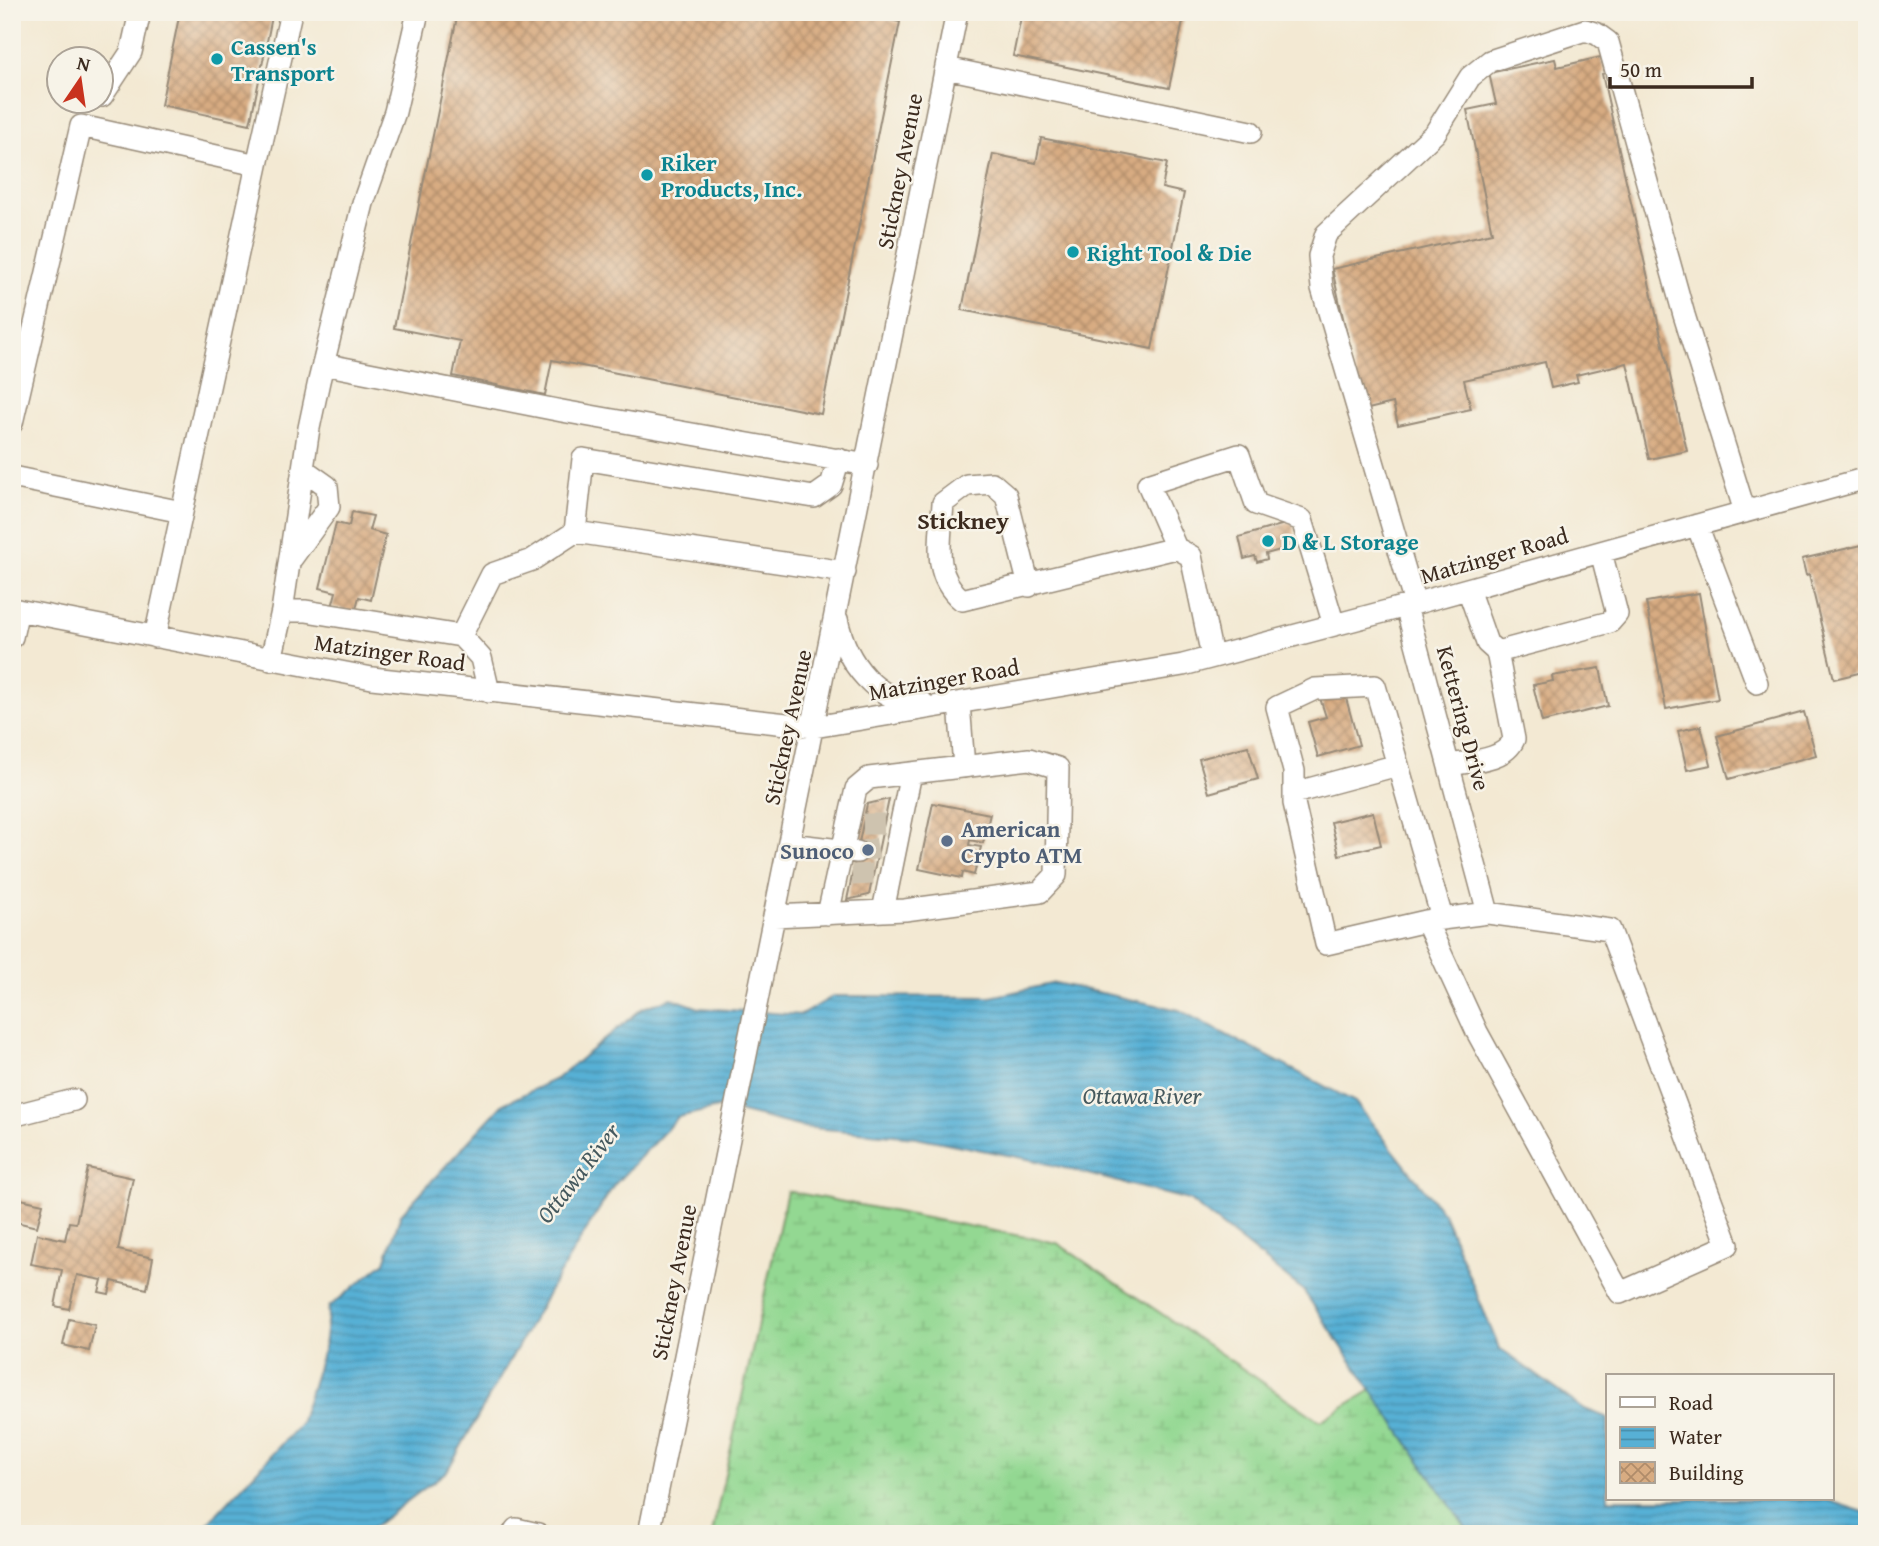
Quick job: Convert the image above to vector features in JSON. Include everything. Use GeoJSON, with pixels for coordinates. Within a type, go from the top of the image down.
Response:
{"type":"FeatureCollection","features":[{"type":"Feature","properties":{"kind":"street"},"geometry":{"type":"LineString","coordinates":[[116,75],[131,52],[140,12]]}},
{"type":"Feature","properties":{"kind":"street"},"geometry":{"type":"LineString","coordinates":[[155,637],[291,12]]}},
{"type":"Feature","properties":{"kind":"street"},"geometry":{"type":"LineString","coordinates":[[271,660],[282,611],[303,469],[323,364],[363,203],[395,112],[418,12]]}},
{"type":"Feature","properties":{"kind":"street","name":"Stickney Avenue"},"geometry":{"type":"LineString","coordinates":[[649,1534],[957,12]]}},
{"type":"Feature","properties":{"kind":"street","name":"Kettering Drive"},"geometry":{"type":"LineString","coordinates":[[1488,913],[1410,605],[1322,288],[1318,256],[1326,234],[1435,133],[1470,77],[1490,61],[1585,30],[1608,42],[1684,315],[1745,512]]}},
{"type":"Feature","properties":{"kind":"street"},"geometry":{"type":"LineString","coordinates":[[946,68],[1251,132]]}},
{"type":"Feature","properties":{"kind":"street"},"geometry":{"type":"LineString","coordinates":[[12,424],[81,127],[88,116]]}},
{"type":"Feature","properties":{"kind":"street"},"geometry":{"type":"LineString","coordinates":[[81,127],[257,165]]}},
{"type":"Feature","properties":{"kind":"street"},"geometry":{"type":"LineString","coordinates":[[323,364],[562,411],[867,465]]}},
{"type":"Feature","properties":{"kind":"street"},"geometry":{"type":"LineString","coordinates":[[1212,656],[1191,556],[1176,548],[1148,484],[1239,455],[1256,504],[1302,520],[1334,625]]}},
{"type":"Feature","properties":{"kind":"street"},"geometry":{"type":"LineString","coordinates":[[575,532],[583,459],[814,497],[831,485],[839,459]]}},
{"type":"Feature","properties":{"kind":"street"},"geometry":{"type":"LineString","coordinates":[[289,562],[329,507],[327,486],[303,469]]}},
{"type":"Feature","properties":{"kind":"street"},"geometry":{"type":"LineString","coordinates":[[12,477],[182,512]]}},
{"type":"Feature","properties":{"kind":"street","name":"Matzinger Road"},"geometry":{"type":"LineString","coordinates":[[15,609],[372,678],[814,727],[1183,665],[1867,478]]}},
{"type":"Feature","properties":{"kind":"street"},"geometry":{"type":"LineString","coordinates":[[1029,586],[1006,495],[992,483],[967,485],[943,503],[939,567],[950,590],[962,600],[1029,586],[1176,548]]}},
{"type":"Feature","properties":{"kind":"street"},"geometry":{"type":"LineString","coordinates":[[1697,525],[1757,683]]}},
{"type":"Feature","properties":{"kind":"street"},"geometry":{"type":"LineString","coordinates":[[461,636],[492,574],[532,560],[575,532],[845,572]]}},
{"type":"Feature","properties":{"kind":"street"},"geometry":{"type":"LineString","coordinates":[[1497,652],[1610,622],[1617,614],[1616,601],[1601,552]]}},
{"type":"Feature","properties":{"kind":"street"},"geometry":{"type":"LineString","coordinates":[[1449,765],[1503,754],[1514,739],[1497,652],[1487,643],[1468,589]]}},
{"type":"Feature","properties":{"kind":"street"},"geometry":{"type":"LineString","coordinates":[[12,637],[15,609]]}},
{"type":"Feature","properties":{"kind":"street"},"geometry":{"type":"LineString","coordinates":[[282,611],[306,611],[461,636],[481,658],[489,692]]}},
{"type":"Feature","properties":{"kind":"street"},"geometry":{"type":"LineString","coordinates":[[836,615],[846,649],[865,678],[890,696],[917,704],[953,704],[964,767]]}},
{"type":"Feature","properties":{"kind":"street"},"geometry":{"type":"LineString","coordinates":[[1294,793],[1293,771],[1277,707],[1315,689],[1375,685],[1398,765],[1434,920],[1477,1032],[1620,1293],[1728,1245],[1611,930],[1488,913],[1434,920],[1326,944],[1294,793]]}},
{"type":"Feature","properties":{"kind":"street"},"geometry":{"type":"LineString","coordinates":[[774,916],[828,914],[883,911],[1040,892],[1056,875],[1058,768],[1029,759],[869,778],[856,789],[887,848],[828,914]]}},
{"type":"Feature","properties":{"kind":"street"},"geometry":{"type":"LineString","coordinates":[[1294,793],[1398,765]]}},
{"type":"Feature","properties":{"kind":"street"},"geometry":{"type":"LineString","coordinates":[[849,852],[911,773]]}},
{"type":"Feature","properties":{"kind":"street"},"geometry":{"type":"LineString","coordinates":[[789,844],[849,852]]}},
{"type":"Feature","properties":{"kind":"street"},"geometry":{"type":"LineString","coordinates":[[849,852],[883,911]]}},
{"type":"Feature","properties":{"kind":"street"},"geometry":{"type":"LineString","coordinates":[[12,1116],[74,1100]]}},
{"type":"Feature","properties":{"kind":"street"},"geometry":{"type":"LineString","coordinates":[[513,1534],[516,1530],[538,1534]]}},
{"type":"Feature","properties":{"kind":"green space"},"geometry":{"type":"Polygon","coordinates":[[[787,1191],[1057,1243],[1320,1421],[1373,1389],[1470,1534],[712,1534],[787,1191]]]}},
{"type":"Feature","properties":{"kind":"water","name":"Ottawa River"},"geometry":{"type":"Polygon","coordinates":[[[1055,983],[1179,1010],[1355,1102],[1443,1213],[1499,1348],[1582,1408],[1606,1417],[1606,1500],[1826,1500],[1867,1513],[1867,1534],[1470,1534],[1303,1290],[1189,1200],[1033,1160],[916,1137],[802,1127],[722,1107],[678,1117],[614,1185],[555,1281],[447,1471],[364,1534],[198,1534],[300,1424],[324,1347],[329,1307],[385,1262],[401,1214],[503,1104],[556,1079],[643,1008],[672,998],[699,1008],[801,1015],[834,996],[991,997],[1055,983]]]}},
{"type":"Feature","properties":{"kind":"building","name":"Cassen's Transport"},"geometry":{"type":"Polygon","coordinates":[[[180,12],[273,12],[250,124],[161,105],[180,12]]]}},
{"type":"Feature","properties":{"kind":"building","name":"Riker Products, Inc."},"geometry":{"type":"Polygon","coordinates":[[[458,12],[777,12],[800,17],[801,12],[852,12],[900,22],[821,414],[552,360],[545,395],[453,376],[460,341],[394,328],[458,12]]]}},
{"type":"Feature","properties":{"kind":"building"},"geometry":{"type":"Polygon","coordinates":[[[1022,12],[1185,12],[1169,88],[1013,56],[1022,12]]]}},
{"type":"Feature","properties":{"kind":"building"},"geometry":{"type":"Polygon","coordinates":[[[1330,12],[1354,12],[1353,18],[1330,12]]]}},
{"type":"Feature","properties":{"kind":"building"},"geometry":{"type":"Polygon","coordinates":[[[1601,57],[1605,73],[1602,74],[1687,451],[1649,459],[1627,363],[1576,375],[1578,382],[1551,388],[1545,362],[1464,380],[1471,409],[1398,425],[1393,403],[1364,410],[1332,269],[1492,233],[1467,110],[1496,104],[1489,73],[1555,59],[1557,67],[1601,57]]]}},
{"type":"Feature","properties":{"kind":"building","name":"Right Tool & Die"},"geometry":{"type":"Polygon","coordinates":[[[1041,138],[1167,163],[1162,188],[1184,193],[1152,349],[962,310],[993,154],[1036,163],[1041,138]]]}},
{"type":"Feature","properties":{"kind":"building"},"geometry":{"type":"Polygon","coordinates":[[[352,512],[373,516],[369,530],[386,535],[371,600],[359,597],[355,612],[332,607],[336,592],[320,588],[336,523],[349,526],[352,512]]]}},
{"type":"Feature","properties":{"kind":"building","name":"D & L Storage"},"geometry":{"type":"Polygon","coordinates":[[[1292,522],[1298,545],[1266,554],[1267,559],[1257,562],[1255,556],[1244,559],[1239,537],[1292,522]]]}},
{"type":"Feature","properties":{"kind":"building"},"geometry":{"type":"Polygon","coordinates":[[[1866,544],[1867,671],[1834,679],[1809,574],[1806,575],[1802,559],[1866,544]]]}},
{"type":"Feature","properties":{"kind":"building"},"geometry":{"type":"Polygon","coordinates":[[[1699,593],[1718,699],[1666,709],[1646,602],[1699,593]]]}},
{"type":"Feature","properties":{"kind":"building"},"geometry":{"type":"Polygon","coordinates":[[[1600,668],[1608,706],[1542,722],[1533,685],[1553,681],[1552,676],[1600,668]]]}},
{"type":"Feature","properties":{"kind":"building"},"geometry":{"type":"Polygon","coordinates":[[[1344,691],[1359,745],[1318,757],[1308,722],[1326,717],[1320,698],[1344,691]]]}},
{"type":"Feature","properties":{"kind":"building"},"geometry":{"type":"Polygon","coordinates":[[[1804,712],[1816,755],[1729,779],[1717,736],[1804,712]]]}},
{"type":"Feature","properties":{"kind":"building"},"geometry":{"type":"Polygon","coordinates":[[[1701,726],[1711,765],[1687,770],[1678,731],[1701,726]]]}},
{"type":"Feature","properties":{"kind":"building"},"geometry":{"type":"Polygon","coordinates":[[[1248,746],[1258,779],[1209,793],[1199,759],[1248,746]]]}},
{"type":"Feature","properties":{"kind":"building","name":"Sunoco"},"geometry":{"type":"Polygon","coordinates":[[[889,799],[869,895],[847,900],[867,804],[889,799]]]}},
{"type":"Feature","properties":{"kind":"building","name":"American Crypto ATM"},"geometry":{"type":"Polygon","coordinates":[[[933,803],[990,814],[983,843],[970,840],[969,845],[981,847],[974,875],[963,872],[962,878],[919,869],[933,803]]]}},
{"type":"Feature","properties":{"kind":"building"},"geometry":{"type":"Polygon","coordinates":[[[1373,812],[1381,845],[1339,855],[1331,822],[1373,812]]]}},
{"type":"Feature","properties":{"kind":"building"},"geometry":{"type":"Polygon","coordinates":[[[88,1168],[133,1178],[118,1250],[153,1258],[147,1289],[112,1281],[109,1294],[99,1292],[102,1280],[77,1275],[69,1309],[55,1306],[62,1270],[31,1264],[37,1234],[65,1240],[69,1222],[76,1223],[88,1168]]]}},
{"type":"Feature","properties":{"kind":"building"},"geometry":{"type":"Polygon","coordinates":[[[12,1197],[43,1204],[37,1227],[12,1221],[12,1197]]]}},
{"type":"Feature","properties":{"kind":"building"},"geometry":{"type":"Polygon","coordinates":[[[69,1319],[95,1325],[89,1351],[63,1345],[69,1319]]]}},
{"type":"Feature","properties":{"kind":"tunnel"},"geometry":{"type":"LineString","coordinates":[[863,824],[884,824]]}},
{"type":"Feature","properties":{"kind":"tunnel"},"geometry":{"type":"LineString","coordinates":[[857,852],[879,848]]}},
{"type":"Feature","properties":{"kind":"tunnel"},"geometry":{"type":"LineString","coordinates":[[852,875],[874,874]]}},
{"type":"Feature","properties":{"kind":"place","name":"Cassen's Transport"},"geometry":{"type":"Point","coordinates":[217,59]}},
{"type":"Feature","properties":{"kind":"place","name":"Riker Products, Inc."},"geometry":{"type":"Point","coordinates":[647,175]}},
{"type":"Feature","properties":{"kind":"place","name":"Right Tool & Die"},"geometry":{"type":"Point","coordinates":[1073,252]}},
{"type":"Feature","properties":{"kind":"place","name":"D & L Storage"},"geometry":{"type":"Point","coordinates":[1268,541]}},
{"type":"Feature","properties":{"kind":"place","name":"American Crypto ATM"},"geometry":{"type":"Point","coordinates":[947,841]}},
{"type":"Feature","properties":{"kind":"place","name":"Sunoco"},"geometry":{"type":"Point","coordinates":[868,850]}},
{"type":"Feature","properties":{"kind":"district","name":"Stickney"},"geometry":{"type":"Point","coordinates":[963,520]}}]}
